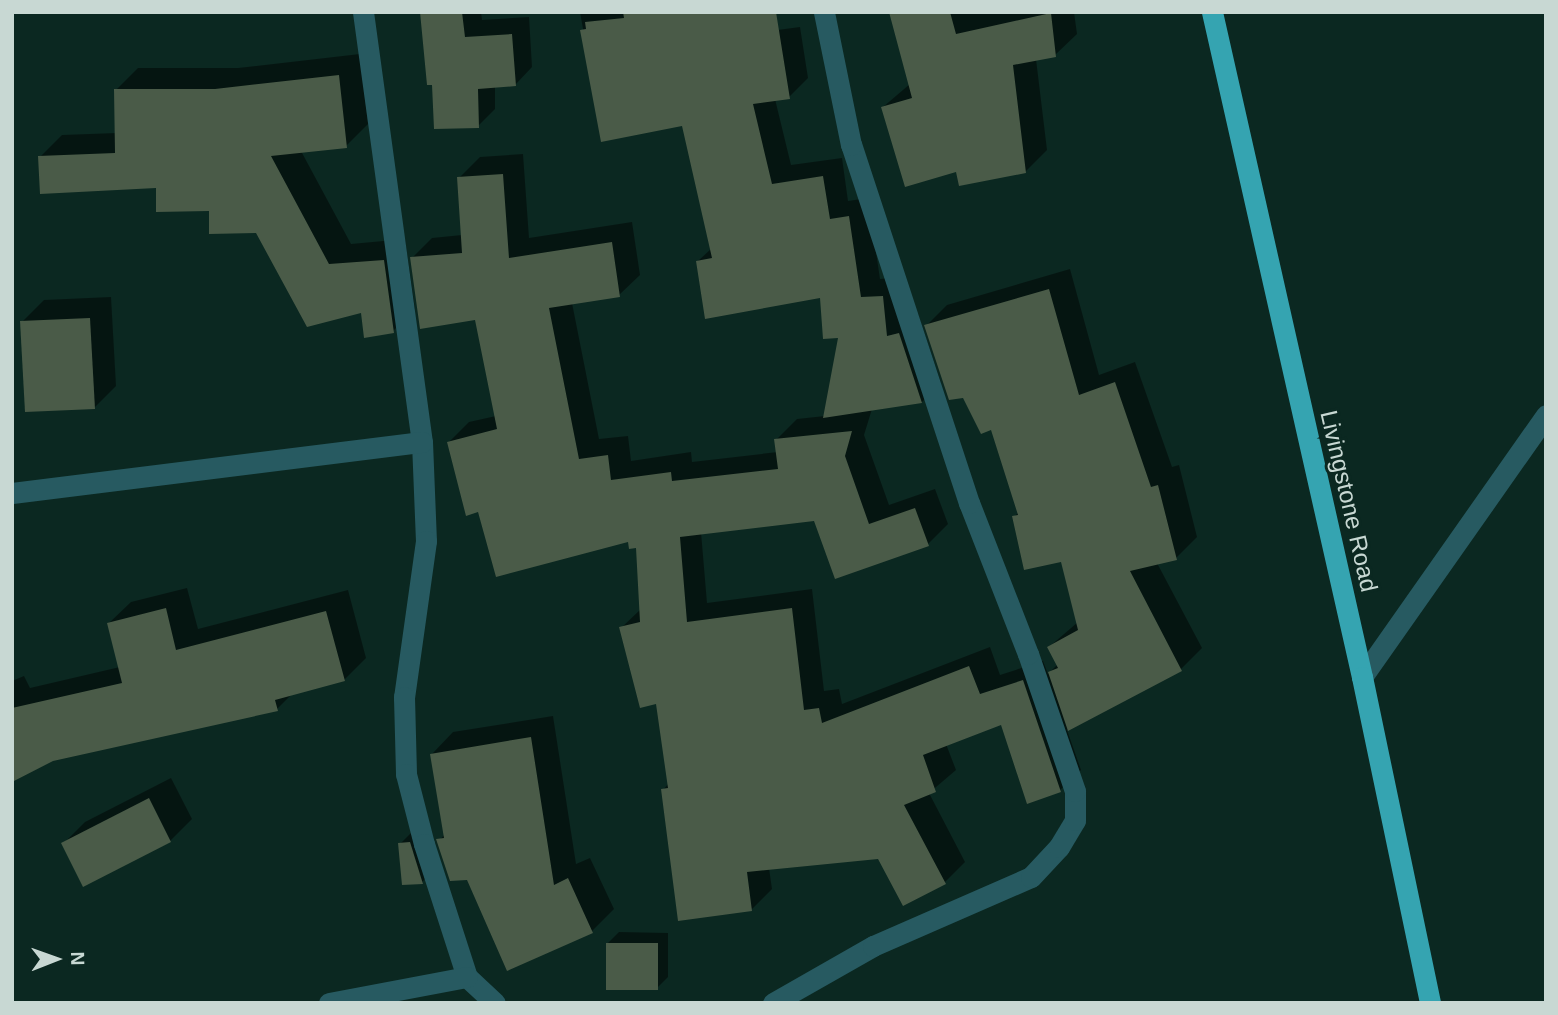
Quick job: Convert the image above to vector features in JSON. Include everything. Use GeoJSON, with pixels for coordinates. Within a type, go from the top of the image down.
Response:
{"type":"FeatureCollection","features":[{"type":"Feature","properties":{"kind":"highway","name":"Livingstone Road"},"geometry":{"type":"LineString","coordinates":[[1212,12],[1362,677],[1430,1003]]}},
{"type":"Feature","properties":{"kind":"street"},"geometry":{"type":"LineString","coordinates":[[363,12],[422,442],[426,541],[404,697],[406,774],[424,844],[467,977],[495,1003]]}},
{"type":"Feature","properties":{"kind":"street"},"geometry":{"type":"LineString","coordinates":[[773,1003],[873,946],[1031,877],[1059,847],[1076,820],[1075,791],[1028,654],[969,503],[851,145],[824,12]]}},
{"type":"Feature","properties":{"kind":"street"},"geometry":{"type":"LineString","coordinates":[[1362,677],[1546,415]]}},
{"type":"Feature","properties":{"kind":"street"},"geometry":{"type":"LineString","coordinates":[[12,493],[422,442]]}},
{"type":"Feature","properties":{"kind":"street"},"geometry":{"type":"LineString","coordinates":[[329,1003],[467,977]]}},
{"type":"Feature","properties":{"kind":"building"},"geometry":{"type":"Polygon","coordinates":[[[420,12],[462,12],[465,37],[512,34],[516,86],[478,89],[479,128],[434,129],[432,85],[427,85],[420,12]]]}},
{"type":"Feature","properties":{"kind":"building"},"geometry":{"type":"Polygon","coordinates":[[[623,12],[776,12],[790,99],[753,104],[772,184],[823,176],[830,219],[849,216],[861,297],[883,296],[887,336],[899,333],[922,403],[823,418],[838,338],[823,339],[820,298],[705,319],[696,261],[712,258],[682,126],[601,142],[580,30],[586,29],[585,22],[624,18],[623,12]]]}},
{"type":"Feature","properties":{"kind":"building"},"geometry":{"type":"Polygon","coordinates":[[[889,12],[950,12],[956,34],[1051,13],[1056,57],[1013,65],[1026,173],[959,186],[956,172],[905,187],[881,107],[912,98],[889,12]]]}},
{"type":"Feature","properties":{"kind":"building"},"geometry":{"type":"Polygon","coordinates":[[[339,75],[347,148],[271,156],[329,264],[384,260],[394,333],[364,338],[361,313],[307,327],[256,233],[209,234],[209,211],[156,212],[156,188],[40,194],[38,156],[115,153],[114,89],[215,89],[339,75]]]}},
{"type":"Feature","properties":{"kind":"building"},"geometry":{"type":"Polygon","coordinates":[[[503,174],[509,258],[612,242],[620,297],[549,308],[579,459],[608,455],[611,480],[671,472],[672,481],[778,469],[774,439],[852,431],[845,456],[869,524],[915,508],[929,546],[835,579],[814,521],[680,537],[687,622],[792,608],[804,710],[819,708],[822,723],[969,666],[980,694],[1023,680],[1061,792],[1027,804],[1001,725],[923,755],[936,792],[904,805],[946,884],[903,906],[878,859],[747,872],[752,911],[678,921],[661,789],[668,788],[656,704],[640,708],[619,627],[640,622],[636,548],[629,549],[628,542],[496,577],[478,512],[466,516],[447,442],[497,429],[475,320],[420,329],[410,257],[462,253],[457,177],[503,174]]]}},
{"type":"Feature","properties":{"kind":"building"},"geometry":{"type":"Polygon","coordinates":[[[1049,289],[1079,395],[1115,382],[1151,487],[1158,485],[1177,560],[1130,571],[1182,671],[1068,731],[1048,672],[1058,668],[1047,647],[1078,630],[1061,562],[1024,570],[1012,516],[1018,515],[991,430],[981,434],[963,398],[949,400],[924,325],[1049,289]]]}},
{"type":"Feature","properties":{"kind":"building"},"geometry":{"type":"Polygon","coordinates":[[[90,318],[95,409],[25,412],[20,321],[90,318]]]}},
{"type":"Feature","properties":{"kind":"building"},"geometry":{"type":"Polygon","coordinates":[[[166,608],[176,650],[326,611],[345,681],[275,700],[278,711],[53,761],[12,782],[12,708],[122,683],[107,623],[166,608]]]}},
{"type":"Feature","properties":{"kind":"building"},"geometry":{"type":"Polygon","coordinates":[[[531,737],[554,885],[568,878],[593,933],[507,971],[467,880],[450,881],[436,839],[444,838],[430,754],[531,737]]]}},
{"type":"Feature","properties":{"kind":"building"},"geometry":{"type":"Polygon","coordinates":[[[149,798],[171,842],[83,887],[61,843],[149,798]]]}},
{"type":"Feature","properties":{"kind":"building"},"geometry":{"type":"Polygon","coordinates":[[[410,842],[423,884],[402,885],[398,843],[410,842]]]}},
{"type":"Feature","properties":{"kind":"building"},"geometry":{"type":"Polygon","coordinates":[[[606,943],[658,943],[658,990],[606,990],[606,943]]]}}]}
